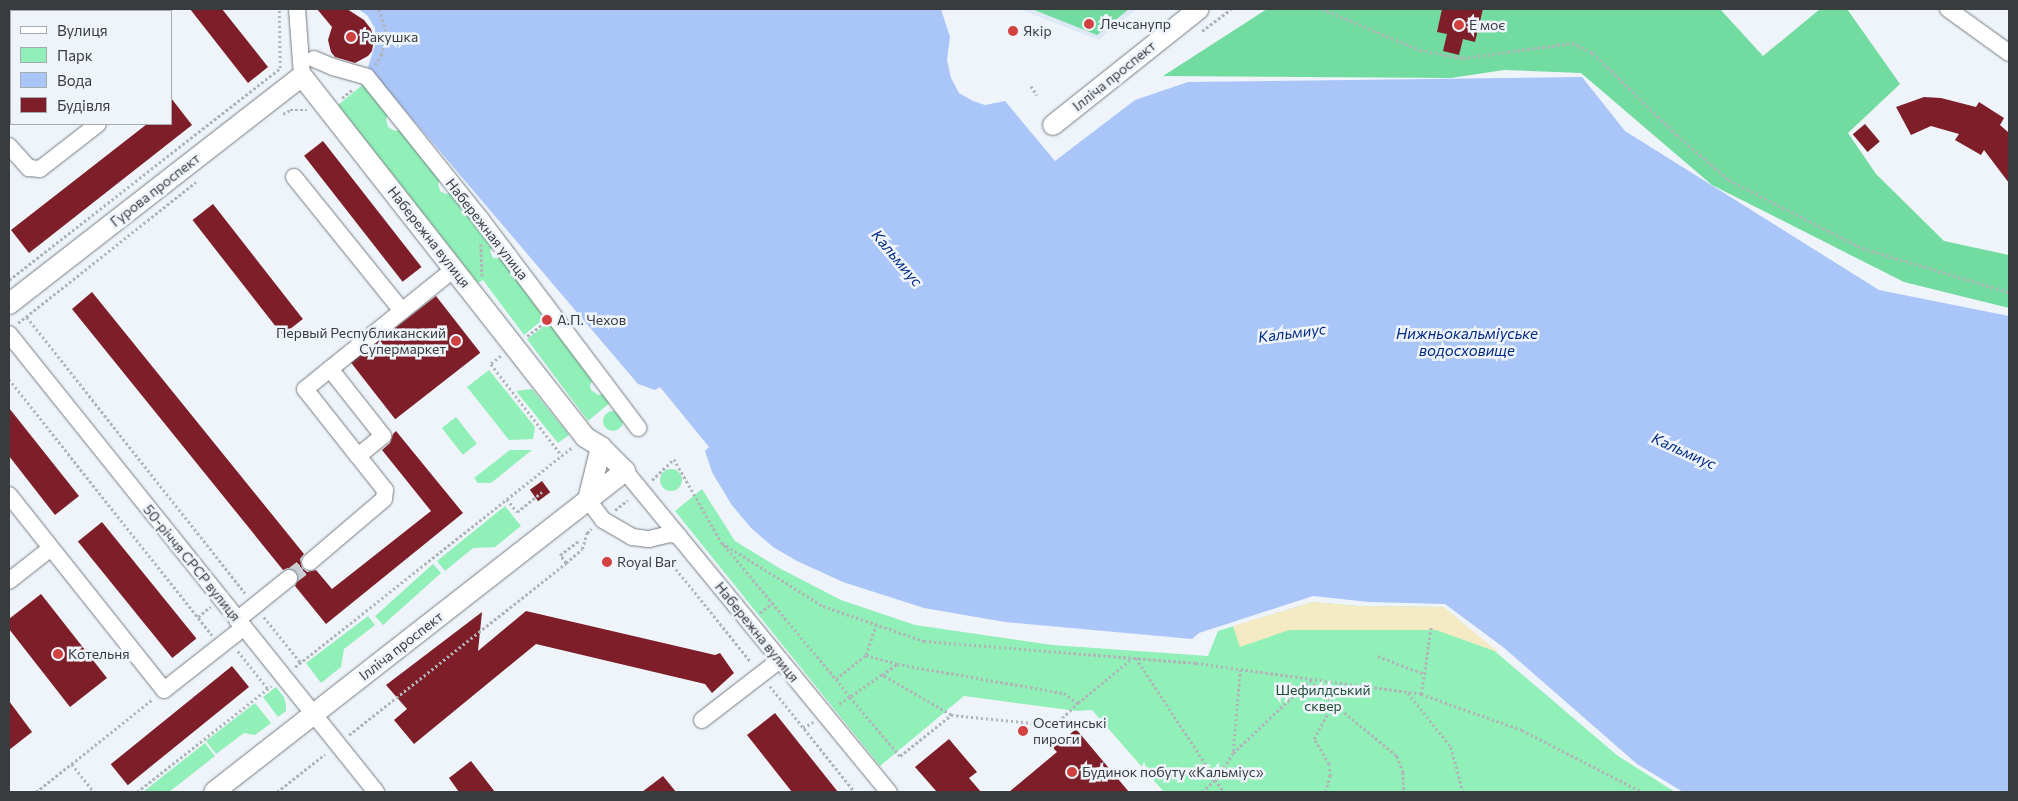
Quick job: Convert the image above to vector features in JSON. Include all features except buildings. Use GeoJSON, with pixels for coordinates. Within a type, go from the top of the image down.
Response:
{"type":"FeatureCollection","features":[{"type":"Feature","properties":{"kind":"main road","name":"Ілліча проспект"},"geometry":{"type":"LineString","coordinates":[[1053,125],[1199,9]]}},
{"type":"Feature","properties":{"kind":"main road","name":"Набережна вулиця"},"geometry":{"type":"LineString","coordinates":[[302,76],[593,442]]}},
{"type":"Feature","properties":{"kind":"main road","name":"Гурова проспект"},"geometry":{"type":"LineString","coordinates":[[11,303],[302,76]]}},
{"type":"Feature","properties":{"kind":"main road"},"geometry":{"type":"LineString","coordinates":[[593,442],[625,471]]}},
{"type":"Feature","properties":{"kind":"main road"},"geometry":{"type":"LineString","coordinates":[[588,500],[593,442]]}},
{"type":"Feature","properties":{"kind":"main road","name":"Ілліча проспект"},"geometry":{"type":"LineString","coordinates":[[214,792],[625,471]]}},
{"type":"Feature","properties":{"kind":"street"},"geometry":{"type":"LineString","coordinates":[[297,9],[302,76]]}},
{"type":"Feature","properties":{"kind":"street"},"geometry":{"type":"LineString","coordinates":[[1948,9],[1989,41],[2009,53]]}},
{"type":"Feature","properties":{"kind":"street"},"geometry":{"type":"LineString","coordinates":[[314,59],[333,68],[368,75]]}},
{"type":"Feature","properties":{"kind":"street","name":"Набережная улица"},"geometry":{"type":"LineString","coordinates":[[368,75],[480,218],[638,428]]}},
{"type":"Feature","properties":{"kind":"street"},"geometry":{"type":"LineString","coordinates":[[9,146],[29,168],[40,169],[97,125]]}},
{"type":"Feature","properties":{"kind":"street"},"geometry":{"type":"LineString","coordinates":[[294,177],[402,311]]}},
{"type":"Feature","properties":{"kind":"street"},"geometry":{"type":"LineString","coordinates":[[310,562],[384,499],[384,490],[305,389],[454,269]]}},
{"type":"Feature","properties":{"kind":"street","name":"50-річчя СРСР вулиця"},"geometry":{"type":"LineString","coordinates":[[9,334],[376,792]]}},
{"type":"Feature","properties":{"kind":"street"},"geometry":{"type":"LineString","coordinates":[[330,370],[383,436],[358,456]]}},
{"type":"Feature","properties":{"kind":"street","name":"Набережна вулиця"},"geometry":{"type":"LineString","coordinates":[[625,471],[889,792]]}},
{"type":"Feature","properties":{"kind":"street"},"geometry":{"type":"LineString","coordinates":[[9,495],[164,690],[225,642],[255,605],[289,578]]}},
{"type":"Feature","properties":{"kind":"street"},"geometry":{"type":"LineString","coordinates":[[588,500],[603,520],[632,537],[648,539],[672,534],[679,536]]}},
{"type":"Feature","properties":{"kind":"street"},"geometry":{"type":"LineString","coordinates":[[9,581],[51,548]]}},
{"type":"Feature","properties":{"kind":"street"},"geometry":{"type":"LineString","coordinates":[[702,720],[780,660]]}},
{"type":"Feature","properties":{"kind":"path"},"geometry":{"type":"LineString","coordinates":[[9,280],[280,68],[279,9]]}},
{"type":"Feature","properties":{"kind":"path"},"geometry":{"type":"LineString","coordinates":[[282,115],[290,110],[304,109],[321,115],[368,75],[381,55],[387,36],[379,9]]}},
{"type":"Feature","properties":{"kind":"path"},"geometry":{"type":"LineString","coordinates":[[1322,9],[1420,50],[1463,58],[1572,43],[1593,53],[1676,135],[1730,180],[1862,248],[2009,292]]}},
{"type":"Feature","properties":{"kind":"path"},"geometry":{"type":"LineString","coordinates":[[1031,86],[1037,95]]}},
{"type":"Feature","properties":{"kind":"path"},"geometry":{"type":"LineString","coordinates":[[26,317],[196,182]]}},
{"type":"Feature","properties":{"kind":"path"},"geometry":{"type":"LineString","coordinates":[[11,303],[26,317],[301,663]]}},
{"type":"Feature","properties":{"kind":"path"},"geometry":{"type":"LineString","coordinates":[[491,364],[562,456]]}},
{"type":"Feature","properties":{"kind":"path"},"geometry":{"type":"LineString","coordinates":[[9,379],[225,642],[268,689]]}},
{"type":"Feature","properties":{"kind":"path"},"geometry":{"type":"LineString","coordinates":[[137,792],[562,456],[593,442]]}},
{"type":"Feature","properties":{"kind":"path"},"geometry":{"type":"LineString","coordinates":[[674,459],[722,543],[900,756],[951,715]]}},
{"type":"Feature","properties":{"kind":"path"},"geometry":{"type":"LineString","coordinates":[[507,499],[517,512],[542,492]]}},
{"type":"Feature","properties":{"kind":"path"},"geometry":{"type":"LineString","coordinates":[[278,792],[566,563],[560,555],[580,540]]}},
{"type":"Feature","properties":{"kind":"path"},"geometry":{"type":"LineString","coordinates":[[722,543],[823,606],[924,641],[1196,663],[1310,680],[1396,689],[1408,693],[1421,694],[1522,730],[1642,792]]}},
{"type":"Feature","properties":{"kind":"path"},"geometry":{"type":"LineString","coordinates":[[836,679],[866,655],[876,624]]}},
{"type":"Feature","properties":{"kind":"path"},"geometry":{"type":"LineString","coordinates":[[1421,694],[1431,628]]}},
{"type":"Feature","properties":{"kind":"path"},"geometry":{"type":"LineString","coordinates":[[866,655],[897,664],[1064,693],[1078,703]]}},
{"type":"Feature","properties":{"kind":"path"},"geometry":{"type":"LineString","coordinates":[[1378,656],[1424,674]]}},
{"type":"Feature","properties":{"kind":"path"},"geometry":{"type":"LineString","coordinates":[[882,675],[951,715],[1055,725],[1078,703],[1134,658]]}},
{"type":"Feature","properties":{"kind":"path"},"geometry":{"type":"LineString","coordinates":[[1134,658],[1224,792]]}},
{"type":"Feature","properties":{"kind":"path"},"geometry":{"type":"LineString","coordinates":[[850,697],[897,664]]}},
{"type":"Feature","properties":{"kind":"path"},"geometry":{"type":"LineString","coordinates":[[1233,753],[1240,670]]}},
{"type":"Feature","properties":{"kind":"path"},"geometry":{"type":"LineString","coordinates":[[1310,680],[1333,703],[1397,756],[1403,772],[1404,792]]}},
{"type":"Feature","properties":{"kind":"path"},"geometry":{"type":"LineString","coordinates":[[1202,792],[1215,780],[1233,753],[1310,680]]}},
{"type":"Feature","properties":{"kind":"path"},"geometry":{"type":"LineString","coordinates":[[36,792],[164,690]]}},
{"type":"Feature","properties":{"kind":"path"},"geometry":{"type":"LineString","coordinates":[[1408,693],[1451,747],[1463,792]]}},
{"type":"Feature","properties":{"kind":"path"},"geometry":{"type":"LineString","coordinates":[[1325,792],[1330,776],[1329,764],[1314,739],[1333,703]]}},
{"type":"Feature","properties":{"kind":"path"},"geometry":{"type":"LineString","coordinates":[[72,764],[94,792]]}},
{"type":"Feature","properties":{"kind":"shaded area","name":"Лечсанупр"},"geometry":{"type":"Polygon","coordinates":[[[1019,9],[1137,9],[1099,40],[1019,9]]]}},
{"type":"Feature","properties":{"kind":"green space","name":"Лечсанупр"},"geometry":{"type":"Polygon","coordinates":[[[1032,9],[1129,9],[1097,35],[1032,9]]]}},
{"type":"Feature","properties":{"kind":"green space"},"geometry":{"type":"Polygon","coordinates":[[[1267,9],[1720,9],[1763,56],[1820,9],[1847,9],[1900,84],[1848,133],[1876,174],[1944,241],[2009,255],[2009,308],[1904,282],[1712,185],[1581,73],[1504,70],[1451,78],[1163,76],[1267,9]]]}},
{"type":"Feature","properties":{"kind":"green space"},"geometry":{"type":"Polygon","coordinates":[[[366,82],[389,113],[386,119],[388,127],[395,131],[401,129],[441,178],[438,184],[440,191],[446,194],[453,192],[494,244],[490,251],[493,258],[504,259],[544,310],[541,314],[540,322],[524,335],[483,280],[478,283],[338,105],[366,82]]]}},
{"type":"Feature","properties":{"kind":"green space"},"geometry":{"type":"Polygon","coordinates":[[[544,326],[555,326],[594,378],[590,385],[591,390],[598,395],[606,393],[612,401],[588,421],[527,339],[544,326]]]}},
{"type":"Feature","properties":{"kind":"green space"},"geometry":{"type":"Polygon","coordinates":[[[489,370],[535,427],[533,439],[509,440],[467,387],[489,370]]]}},
{"type":"Feature","properties":{"kind":"green space"},"geometry":{"type":"Polygon","coordinates":[[[532,389],[569,435],[558,443],[516,391],[532,389]]]}},
{"type":"Feature","properties":{"kind":"green space"},"geometry":{"type":"Polygon","coordinates":[[[613,411],[620,414],[623,421],[620,428],[613,431],[606,428],[603,421],[606,414],[613,411]]]}},
{"type":"Feature","properties":{"kind":"green space"},"geometry":{"type":"Polygon","coordinates":[[[456,417],[477,444],[463,455],[442,428],[456,417]]]}},
{"type":"Feature","properties":{"kind":"green space"},"geometry":{"type":"Polygon","coordinates":[[[510,450],[532,450],[491,483],[478,483],[474,478],[510,450]]]}},
{"type":"Feature","properties":{"kind":"green space"},"geometry":{"type":"Polygon","coordinates":[[[671,469],[679,472],[682,480],[679,488],[671,491],[663,488],[660,480],[663,472],[671,469]]]}},
{"type":"Feature","properties":{"kind":"green space","name":"Шефилдський сквер"},"geometry":{"type":"Polygon","coordinates":[[[702,489],[735,541],[779,568],[841,600],[915,625],[1052,645],[1208,656],[1218,631],[1313,602],[1357,606],[1443,607],[1618,756],[1675,792],[1164,792],[1092,710],[1077,711],[964,696],[880,766],[675,511],[702,489]]]}},
{"type":"Feature","properties":{"kind":"green space"},"geometry":{"type":"Polygon","coordinates":[[[505,506],[521,526],[495,547],[473,548],[445,571],[437,561],[505,506]]]}},
{"type":"Feature","properties":{"kind":"green space"},"geometry":{"type":"Polygon","coordinates":[[[433,564],[441,573],[383,625],[375,616],[433,564]]]}},
{"type":"Feature","properties":{"kind":"green space"},"geometry":{"type":"Polygon","coordinates":[[[368,616],[375,625],[344,649],[341,667],[321,683],[306,663],[368,616]]]}},
{"type":"Feature","properties":{"kind":"green space"},"geometry":{"type":"Polygon","coordinates":[[[276,687],[284,697],[286,705],[286,711],[278,717],[263,697],[276,687]]]}},
{"type":"Feature","properties":{"kind":"green space"},"geometry":{"type":"Polygon","coordinates":[[[255,703],[271,723],[255,735],[244,733],[216,754],[206,741],[255,703]]]}},
{"type":"Feature","properties":{"kind":"green space"},"geometry":{"type":"Polygon","coordinates":[[[205,743],[215,756],[169,792],[143,792],[205,743]]]}},
{"type":"Feature","properties":{"kind":"sand"},"geometry":{"type":"Polygon","coordinates":[[[1313,602],[1357,606],[1443,607],[1500,653],[1436,630],[1289,630],[1240,647],[1233,626],[1313,602]]]}},
{"type":"Feature","properties":{"kind":"water","name":"Нижньокальміуське водосховище"},"geometry":{"type":"Polygon","coordinates":[[[358,9],[941,9],[950,37],[947,60],[951,78],[959,93],[985,105],[1005,101],[1055,161],[1135,100],[1188,82],[1582,77],[1625,131],[1879,290],[2009,316],[2009,792],[1683,792],[1637,764],[1503,647],[1445,604],[1369,602],[1313,596],[1199,633],[1192,639],[1005,622],[924,608],[843,582],[797,561],[773,547],[751,528],[731,504],[712,472],[705,451],[709,447],[660,387],[655,390],[638,384],[368,67],[376,42],[375,28],[367,15],[358,9]]]}},
{"type":"Feature","properties":{"kind":"tunnel"},"geometry":{"type":"LineString","coordinates":[[289,578],[310,562]]}},
{"type":"Feature","properties":{"kind":"place","name":"Лечсанупр"},"geometry":{"type":"Point","coordinates":[1089,24]}},
{"type":"Feature","properties":{"kind":"place","name":"Е моє"},"geometry":{"type":"Point","coordinates":[1459,25]}},
{"type":"Feature","properties":{"kind":"place","name":"Якір"},"geometry":{"type":"Point","coordinates":[1013,31]}},
{"type":"Feature","properties":{"kind":"place","name":"Ракушка"},"geometry":{"type":"Point","coordinates":[351,37]}},
{"type":"Feature","properties":{"kind":"place","name":"А.П. Чехов"},"geometry":{"type":"Point","coordinates":[547,320]}},
{"type":"Feature","properties":{"kind":"place","name":"Первый Республиканский Супермаркет"},"geometry":{"type":"Point","coordinates":[456,341]}},
{"type":"Feature","properties":{"kind":"place","name":"Royal Bar"},"geometry":{"type":"Point","coordinates":[607,562]}},
{"type":"Feature","properties":{"kind":"place","name":"Котельня"},"geometry":{"type":"Point","coordinates":[58,654]}},
{"type":"Feature","properties":{"kind":"place","name":"Осетинські пироги"},"geometry":{"type":"Point","coordinates":[1023,731]}},
{"type":"Feature","properties":{"kind":"place","name":"Будинок побуту «Кальміус»"},"geometry":{"type":"Point","coordinates":[1072,772]}},
{"type":"Feature","properties":{"kind":"water label","name":"Кальмиус"},"geometry":{"type":"Point","coordinates":[897,258]}},
{"type":"Feature","properties":{"kind":"water label","name":"Кальмиус"},"geometry":{"type":"Point","coordinates":[1292,333]}},
{"type":"Feature","properties":{"kind":"water label","name":"Кальмиус"},"geometry":{"type":"Point","coordinates":[1684,451]}}]}
